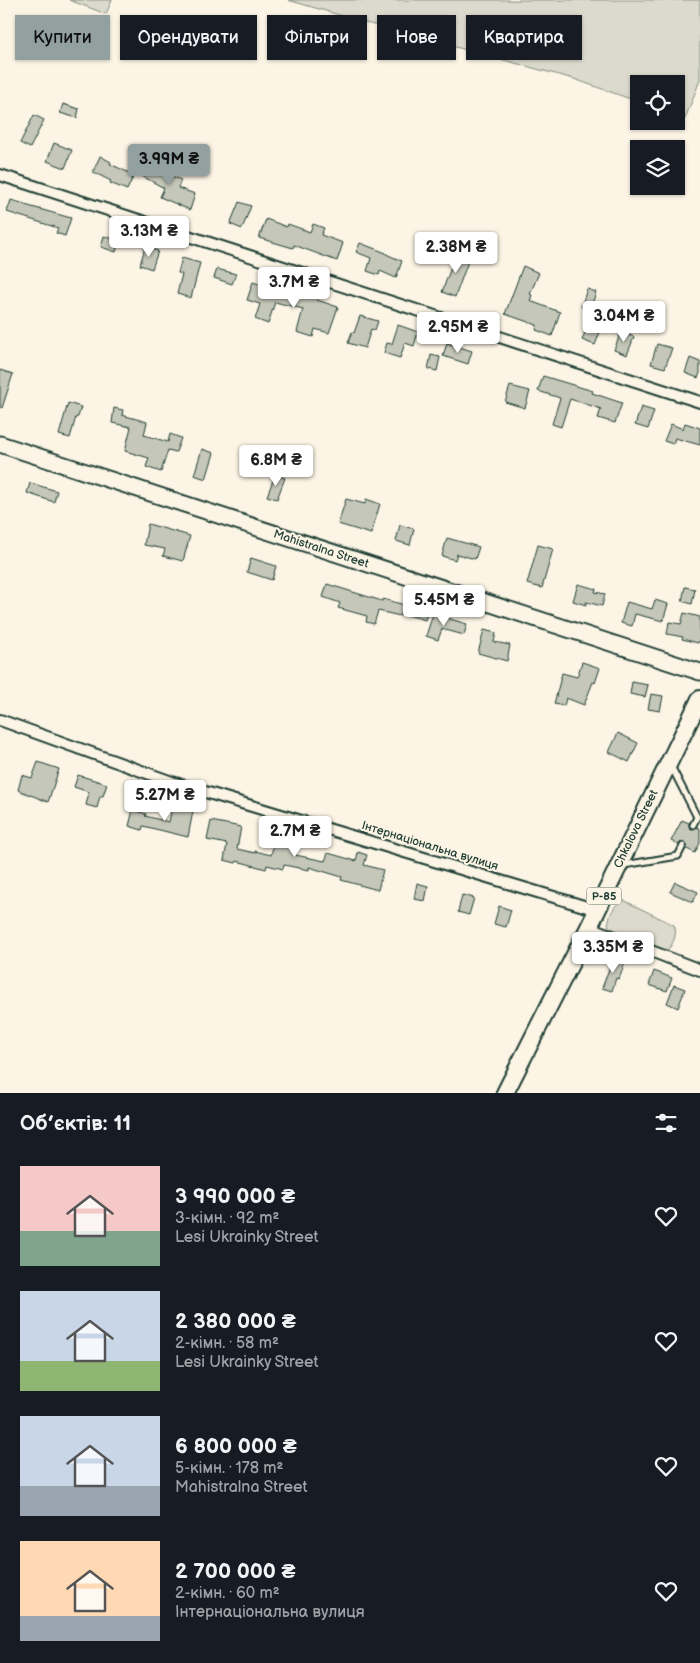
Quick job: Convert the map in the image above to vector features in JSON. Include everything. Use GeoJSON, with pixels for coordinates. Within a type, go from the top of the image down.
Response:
{"type":"FeatureCollection","features":[{"type":"Feature","properties":{"kind":"main road","name":"Mahistralna Street"},"geometry":{"type":"LineString","coordinates":[[0,444],[700,672]]}},
{"type":"Feature","properties":{"kind":"main road","name":"Chkalova Street"},"geometry":{"type":"LineString","coordinates":[[505,1093],[589,927],[700,699]]}},
{"type":"Feature","properties":{"kind":"street"},"geometry":{"type":"LineString","coordinates":[[0,175],[700,402]]}},
{"type":"Feature","properties":{"kind":"street","name":"Інтернаціональна вулиця"},"geometry":{"type":"LineString","coordinates":[[0,720],[172,782],[597,910]]}},
{"type":"Feature","properties":{"kind":"street"},"geometry":{"type":"LineString","coordinates":[[589,927],[700,970]]}},
{"type":"Feature","properties":{"kind":"lane"},"geometry":{"type":"LineString","coordinates":[[669,762],[697,817],[693,826]]}},
{"type":"Feature","properties":{"kind":"lane"},"geometry":{"type":"LineString","coordinates":[[618,866],[678,856],[683,846]]}},
{"type":"Feature","properties":{"kind":"shaded area"},"geometry":{"type":"Polygon","coordinates":[[[69,0],[112,0],[106,14],[69,0]]]}},
{"type":"Feature","properties":{"kind":"shaded area"},"geometry":{"type":"Polygon","coordinates":[[[288,0],[700,0],[700,80],[685,119],[685,75],[630,75],[630,99],[574,79],[504,60],[582,60],[582,15],[466,15],[466,50],[456,47],[456,15],[377,15],[377,26],[367,23],[367,15],[339,15],[288,0]]]}},
{"type":"Feature","properties":{"kind":"shaded area"},"geometry":{"type":"Polygon","coordinates":[[[623,900],[674,925],[675,935],[669,949],[663,951],[612,930],[608,925],[611,914],[617,904],[623,900]]]}},
{"type":"Feature","properties":{"kind":"building"},"geometry":{"type":"Polygon","coordinates":[[[63,104],[79,109],[77,118],[60,113],[63,104]]]}},
{"type":"Feature","properties":{"kind":"building"},"geometry":{"type":"Polygon","coordinates":[[[34,115],[44,120],[30,148],[20,143],[34,115]]]}},
{"type":"Feature","properties":{"kind":"building"},"geometry":{"type":"Polygon","coordinates":[[[54,143],[72,150],[65,168],[47,161],[54,143]]]}},
{"type":"Feature","properties":{"kind":"building"},"geometry":{"type":"Polygon","coordinates":[[[100,156],[111,162],[110,164],[134,175],[127,190],[110,183],[111,181],[93,172],[100,156]]]}},
{"type":"Feature","properties":{"kind":"building"},"geometry":{"type":"Polygon","coordinates":[[[152,157],[161,162],[157,170],[181,180],[178,188],[195,194],[190,210],[160,197],[164,188],[142,176],[152,157]]]}},
{"type":"Feature","properties":{"kind":"building"},"geometry":{"type":"Polygon","coordinates":[[[11,200],[71,218],[65,236],[56,233],[58,228],[7,212],[11,200]]]}},
{"type":"Feature","properties":{"kind":"building"},"geometry":{"type":"Polygon","coordinates":[[[239,202],[251,206],[242,229],[230,224],[239,202]]]}},
{"type":"Feature","properties":{"kind":"building"},"geometry":{"type":"Polygon","coordinates":[[[266,219],[287,227],[288,224],[310,232],[313,224],[324,228],[321,235],[343,243],[337,261],[294,245],[293,248],[259,238],[266,219]]]}},
{"type":"Feature","properties":{"kind":"building"},"geometry":{"type":"Polygon","coordinates":[[[104,236],[119,241],[116,252],[101,247],[104,236]]]}},
{"type":"Feature","properties":{"kind":"building"},"geometry":{"type":"Polygon","coordinates":[[[360,243],[402,261],[396,278],[380,271],[379,275],[367,271],[371,258],[356,252],[360,243]]]}},
{"type":"Feature","properties":{"kind":"building"},"geometry":{"type":"Polygon","coordinates":[[[145,247],[158,251],[152,269],[140,265],[145,247]]]}},
{"type":"Feature","properties":{"kind":"building"},"geometry":{"type":"Polygon","coordinates":[[[457,251],[470,256],[455,297],[442,292],[457,251]]]}},
{"type":"Feature","properties":{"kind":"building"},"geometry":{"type":"Polygon","coordinates":[[[182,258],[200,263],[191,298],[177,294],[182,274],[178,273],[182,258]]]}},
{"type":"Feature","properties":{"kind":"building"},"geometry":{"type":"Polygon","coordinates":[[[523,266],[539,273],[530,294],[532,295],[530,301],[560,312],[552,336],[536,330],[537,325],[505,314],[523,266]]]}},
{"type":"Feature","properties":{"kind":"building"},"geometry":{"type":"Polygon","coordinates":[[[217,269],[236,274],[232,284],[214,278],[217,269]]]}},
{"type":"Feature","properties":{"kind":"building"},"geometry":{"type":"Polygon","coordinates":[[[253,282],[306,298],[307,295],[338,307],[329,333],[315,329],[313,337],[297,332],[303,309],[275,302],[268,324],[255,319],[260,304],[247,300],[253,282]]]}},
{"type":"Feature","properties":{"kind":"building"},"geometry":{"type":"Polygon","coordinates":[[[587,289],[596,292],[590,310],[581,307],[587,289]]]}},
{"type":"Feature","properties":{"kind":"building"},"geometry":{"type":"Polygon","coordinates":[[[592,314],[605,319],[595,345],[582,340],[592,314]]]}},
{"type":"Feature","properties":{"kind":"building"},"geometry":{"type":"Polygon","coordinates":[[[360,316],[378,321],[375,330],[371,329],[365,348],[348,343],[360,316]]]}},
{"type":"Feature","properties":{"kind":"building"},"geometry":{"type":"Polygon","coordinates":[[[398,325],[418,332],[414,346],[405,343],[400,358],[384,353],[387,343],[392,344],[398,325]]]}},
{"type":"Feature","properties":{"kind":"building"},"geometry":{"type":"Polygon","coordinates":[[[621,332],[634,337],[627,355],[614,350],[621,332]]]}},
{"type":"Feature","properties":{"kind":"building"},"geometry":{"type":"Polygon","coordinates":[[[447,343],[472,351],[468,364],[443,356],[447,343]]]}},
{"type":"Feature","properties":{"kind":"building"},"geometry":{"type":"Polygon","coordinates":[[[657,344],[672,348],[665,368],[651,364],[657,344]]]}},
{"type":"Feature","properties":{"kind":"building"},"geometry":{"type":"Polygon","coordinates":[[[431,355],[440,357],[437,371],[428,369],[431,355]]]}},
{"type":"Feature","properties":{"kind":"building"},"geometry":{"type":"Polygon","coordinates":[[[690,358],[700,362],[698,378],[685,373],[690,358]]]}},
{"type":"Feature","properties":{"kind":"building"},"geometry":{"type":"Polygon","coordinates":[[[0,370],[13,374],[2,408],[0,407],[0,370]]]}},
{"type":"Feature","properties":{"kind":"building"},"geometry":{"type":"Polygon","coordinates":[[[543,376],[593,391],[592,393],[622,403],[615,423],[598,418],[601,409],[570,399],[561,427],[552,424],[560,398],[538,391],[543,376]]]}},
{"type":"Feature","properties":{"kind":"building"},"geometry":{"type":"Polygon","coordinates":[[[510,386],[530,391],[525,408],[505,402],[510,386]]]}},
{"type":"Feature","properties":{"kind":"building"},"geometry":{"type":"Polygon","coordinates":[[[68,403],[81,407],[70,438],[59,435],[68,403]]]}},
{"type":"Feature","properties":{"kind":"building"},"geometry":{"type":"Polygon","coordinates":[[[641,407],[654,411],[648,429],[635,425],[641,407]]]}},
{"type":"Feature","properties":{"kind":"building"},"geometry":{"type":"Polygon","coordinates":[[[114,408],[123,410],[122,415],[147,422],[144,435],[168,442],[170,434],[181,438],[176,452],[168,450],[161,472],[146,467],[149,458],[125,451],[131,427],[112,423],[114,408]]]}},
{"type":"Feature","properties":{"kind":"building"},"geometry":{"type":"Polygon","coordinates":[[[685,423],[700,428],[700,445],[675,438],[673,444],[664,441],[671,424],[683,429],[685,423]]]}},
{"type":"Feature","properties":{"kind":"building"},"geometry":{"type":"Polygon","coordinates":[[[202,449],[214,453],[206,479],[194,475],[202,449]]]}},
{"type":"Feature","properties":{"kind":"building"},"geometry":{"type":"Polygon","coordinates":[[[275,475],[285,478],[277,499],[267,496],[275,475]]]}},
{"type":"Feature","properties":{"kind":"building"},"geometry":{"type":"Polygon","coordinates":[[[30,483],[57,491],[54,502],[27,493],[30,483]]]}},
{"type":"Feature","properties":{"kind":"building"},"geometry":{"type":"Polygon","coordinates":[[[346,499],[365,504],[366,499],[380,504],[371,534],[338,524],[346,499]]]}},
{"type":"Feature","properties":{"kind":"building"},"geometry":{"type":"Polygon","coordinates":[[[148,524],[190,536],[183,561],[163,556],[165,549],[144,545],[148,524]]]}},
{"type":"Feature","properties":{"kind":"building"},"geometry":{"type":"Polygon","coordinates":[[[400,525],[414,529],[410,545],[396,541],[400,525]]]}},
{"type":"Feature","properties":{"kind":"building"},"geometry":{"type":"Polygon","coordinates":[[[447,538],[479,547],[475,559],[457,554],[455,560],[442,556],[447,538]]]}},
{"type":"Feature","properties":{"kind":"building"},"geometry":{"type":"Polygon","coordinates":[[[538,545],[553,549],[542,588],[527,584],[538,545]]]}},
{"type":"Feature","properties":{"kind":"building"},"geometry":{"type":"Polygon","coordinates":[[[251,558],[276,566],[272,580],[247,572],[251,558]]]}},
{"type":"Feature","properties":{"kind":"building"},"geometry":{"type":"Polygon","coordinates":[[[327,584],[382,601],[383,599],[412,607],[413,604],[429,608],[425,620],[401,613],[400,616],[378,611],[374,624],[366,622],[367,616],[338,608],[340,603],[323,597],[327,584]]]}},
{"type":"Feature","properties":{"kind":"building"},"geometry":{"type":"Polygon","coordinates":[[[578,584],[596,589],[595,592],[605,594],[602,606],[586,602],[586,605],[573,601],[578,584]]]}},
{"type":"Feature","properties":{"kind":"building"},"geometry":{"type":"Polygon","coordinates":[[[685,587],[695,589],[692,604],[682,601],[685,587]]]}},
{"type":"Feature","properties":{"kind":"building"},"geometry":{"type":"Polygon","coordinates":[[[655,600],[668,604],[663,621],[635,614],[632,626],[621,623],[627,602],[652,609],[655,600]]]}},
{"type":"Feature","properties":{"kind":"building"},"geometry":{"type":"Polygon","coordinates":[[[684,613],[700,617],[700,637],[698,643],[682,639],[683,637],[667,634],[669,622],[681,624],[684,613]]]}},
{"type":"Feature","properties":{"kind":"building"},"geometry":{"type":"Polygon","coordinates":[[[433,614],[467,624],[464,635],[442,629],[438,640],[426,636],[433,614]]]}},
{"type":"Feature","properties":{"kind":"building"},"geometry":{"type":"Polygon","coordinates":[[[484,630],[496,633],[494,642],[510,645],[507,661],[478,653],[484,630]]]}},
{"type":"Feature","properties":{"kind":"building"},"geometry":{"type":"Polygon","coordinates":[[[582,662],[600,668],[584,705],[566,698],[564,706],[554,704],[562,673],[577,677],[582,662]]]}},
{"type":"Feature","properties":{"kind":"building"},"geometry":{"type":"Polygon","coordinates":[[[632,682],[648,685],[645,697],[630,694],[632,682]]]}},
{"type":"Feature","properties":{"kind":"building"},"geometry":{"type":"Polygon","coordinates":[[[651,694],[663,696],[660,711],[648,709],[651,694]]]}},
{"type":"Feature","properties":{"kind":"building"},"geometry":{"type":"Polygon","coordinates":[[[618,733],[638,743],[629,762],[609,752],[618,733]]]}},
{"type":"Feature","properties":{"kind":"building"},"geometry":{"type":"Polygon","coordinates":[[[38,762],[59,769],[48,802],[18,790],[22,775],[32,778],[38,762]]]}},
{"type":"Feature","properties":{"kind":"building"},"geometry":{"type":"Polygon","coordinates":[[[78,775],[107,784],[103,796],[100,796],[97,808],[86,805],[89,792],[74,787],[78,775]]]}},
{"type":"Feature","properties":{"kind":"building"},"geometry":{"type":"Polygon","coordinates":[[[172,807],[193,811],[188,837],[143,826],[142,830],[129,826],[133,810],[146,814],[145,816],[169,822],[172,807]]]}},
{"type":"Feature","properties":{"kind":"building"},"geometry":{"type":"Polygon","coordinates":[[[682,820],[689,823],[689,827],[692,829],[697,827],[700,829],[700,843],[695,853],[687,849],[687,845],[684,842],[681,842],[679,845],[671,841],[682,820]]]}},
{"type":"Feature","properties":{"kind":"building"},"geometry":{"type":"Polygon","coordinates":[[[211,821],[241,827],[237,849],[255,853],[255,851],[271,855],[276,835],[298,841],[295,855],[325,861],[328,853],[356,861],[358,852],[367,855],[364,865],[383,870],[378,890],[341,880],[342,877],[309,867],[309,870],[284,865],[283,869],[267,865],[266,869],[237,861],[236,863],[224,860],[227,844],[207,840],[211,821]]]}},
{"type":"Feature","properties":{"kind":"building"},"geometry":{"type":"Polygon","coordinates":[[[675,882],[698,892],[693,902],[670,892],[675,882]]]}},
{"type":"Feature","properties":{"kind":"building"},"geometry":{"type":"Polygon","coordinates":[[[417,883],[428,886],[425,901],[414,899],[417,883]]]}},
{"type":"Feature","properties":{"kind":"building"},"geometry":{"type":"Polygon","coordinates":[[[462,895],[474,898],[469,915],[458,912],[462,895]]]}},
{"type":"Feature","properties":{"kind":"building"},"geometry":{"type":"Polygon","coordinates":[[[499,906],[511,910],[506,927],[494,924],[499,906]]]}},
{"type":"Feature","properties":{"kind":"building"},"geometry":{"type":"Polygon","coordinates":[[[613,958],[625,963],[619,979],[616,978],[612,991],[602,988],[613,958]]]}},
{"type":"Feature","properties":{"kind":"building"},"geometry":{"type":"Polygon","coordinates":[[[654,971],[672,978],[667,991],[649,985],[654,971]]]}},
{"type":"Feature","properties":{"kind":"building"},"geometry":{"type":"Polygon","coordinates":[[[674,985],[685,989],[678,1008],[667,1003],[674,985]]]}}]}
